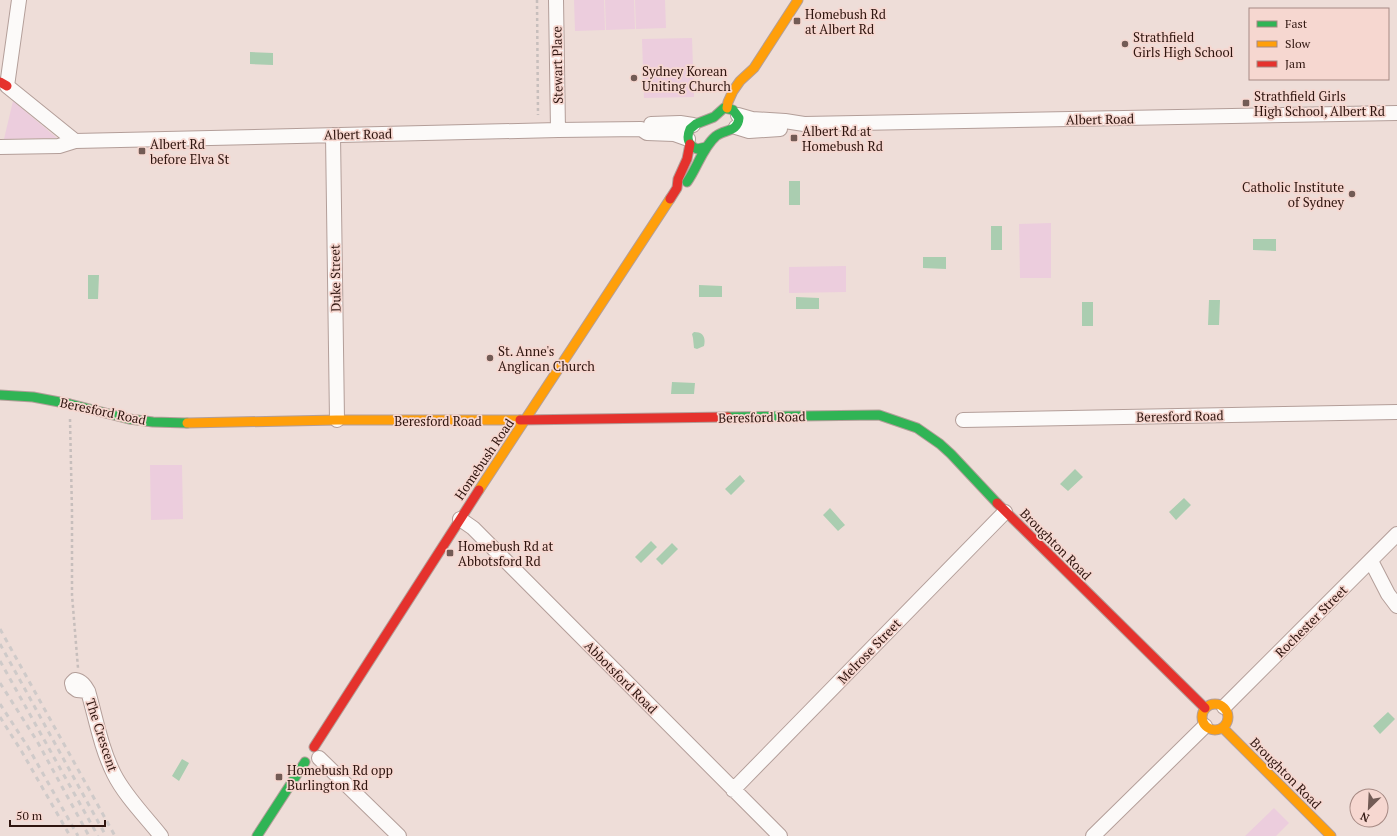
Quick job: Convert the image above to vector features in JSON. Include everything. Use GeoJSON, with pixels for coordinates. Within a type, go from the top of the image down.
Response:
{"type":"FeatureCollection","features":[{"type":"Feature","properties":{"kind":"main road"},"geometry":{"type":"LineString","coordinates":[[735,114],[727,101],[736,85],[754,68],[798,0]]}},
{"type":"Feature","properties":{"kind":"main road"},"geometry":{"type":"LineString","coordinates":[[749,86],[752,80],[754,68]]}},
{"type":"Feature","properties":{"kind":"main road"},"geometry":{"type":"LineString","coordinates":[[693,126],[713,118],[721,110],[735,114]]}},
{"type":"Feature","properties":{"kind":"main road","name":"Homebush Road"},"geometry":{"type":"LineString","coordinates":[[677,188],[686,184],[698,166],[706,148],[718,134],[733,129],[735,114]]}},
{"type":"Feature","properties":{"kind":"main road","name":"Homebush Road"},"geometry":{"type":"LineString","coordinates":[[257,836],[460,518],[677,188],[678,179],[687,159],[689,142],[688,131],[693,126]]}},
{"type":"Feature","properties":{"kind":"main road"},"geometry":{"type":"LineString","coordinates":[[689,142],[698,149],[706,148]]}},
{"type":"Feature","properties":{"kind":"main road","name":"Beresford Road"},"geometry":{"type":"LineString","coordinates":[[0,395],[33,397],[70,404],[107,414],[153,422],[525,420],[879,415]]}},
{"type":"Feature","properties":{"kind":"main road","name":"Broughton Road"},"geometry":{"type":"LineString","coordinates":[[879,415],[917,428],[940,444],[1006,512],[1205,708]]}},
{"type":"Feature","properties":{"kind":"main road"},"geometry":{"type":"LineString","coordinates":[[1212,704],[1224,707],[1229,718],[1226,725],[1216,731],[1205,726],[1202,715],[1205,708],[1212,704]]}},
{"type":"Feature","properties":{"kind":"main road","name":"Broughton Road"},"geometry":{"type":"LineString","coordinates":[[1223,728],[1331,836]]}},
{"type":"Feature","properties":{"kind":"street"},"geometry":{"type":"LineString","coordinates":[[19,0],[4,84],[75,141]]}},
{"type":"Feature","properties":{"kind":"street","name":"Stewart Place"},"geometry":{"type":"LineString","coordinates":[[556,0],[558,130]]}},
{"type":"Feature","properties":{"kind":"street","name":"Albert Road"},"geometry":{"type":"LineString","coordinates":[[735,114],[749,131],[789,129],[804,124],[1397,113]]}},
{"type":"Feature","properties":{"kind":"street","name":"Albert Road"},"geometry":{"type":"LineString","coordinates":[[641,130],[646,124],[680,123],[693,126]]}},
{"type":"Feature","properties":{"kind":"street","name":"Albert Road"},"geometry":{"type":"LineString","coordinates":[[0,147],[59,146],[75,141],[558,130],[641,130],[647,133],[674,134],[689,142]]}},
{"type":"Feature","properties":{"kind":"street","name":"Duke Street"},"geometry":{"type":"LineString","coordinates":[[333,135],[337,420]]}},
{"type":"Feature","properties":{"kind":"street","name":"Beresford Road"},"geometry":{"type":"LineString","coordinates":[[963,420],[1397,412]]}},
{"type":"Feature","properties":{"kind":"street","name":"Melrose Street"},"geometry":{"type":"LineString","coordinates":[[733,790],[1006,512]]}},
{"type":"Feature","properties":{"kind":"street","name":"Abbotsford Road"},"geometry":{"type":"LineString","coordinates":[[460,518],[473,528],[780,836]]}},
{"type":"Feature","properties":{"kind":"street","name":"Rochester Street"},"geometry":{"type":"LineString","coordinates":[[1224,707],[1397,534]]}},
{"type":"Feature","properties":{"kind":"street"},"geometry":{"type":"LineString","coordinates":[[1371,561],[1388,594],[1397,606]]}},
{"type":"Feature","properties":{"kind":"street","name":"The Crescent"},"geometry":{"type":"LineString","coordinates":[[79,681],[75,680],[72,683],[73,687],[77,690],[88,691],[106,755],[114,775],[123,789],[161,836]]}},
{"type":"Feature","properties":{"kind":"street"},"geometry":{"type":"LineString","coordinates":[[1093,836],[1205,726]]}},
{"type":"Feature","properties":{"kind":"street"},"geometry":{"type":"LineString","coordinates":[[309,754],[399,836]]}},
{"type":"Feature","properties":{"kind":"path"},"geometry":{"type":"LineString","coordinates":[[537,0],[538,115]]}},
{"type":"Feature","properties":{"kind":"path"},"geometry":{"type":"LineString","coordinates":[[70,404],[72,595],[79,681]]}},
{"type":"Feature","properties":{"kind":"shaded area"},"geometry":{"type":"Polygon","coordinates":[[[574,0],[604,0],[605,30],[575,31],[574,0]]]}},
{"type":"Feature","properties":{"kind":"shaded area"},"geometry":{"type":"Polygon","coordinates":[[[605,0],[634,0],[635,29],[606,30],[605,0]]]}},
{"type":"Feature","properties":{"kind":"shaded area"},"geometry":{"type":"Polygon","coordinates":[[[635,0],[665,0],[666,28],[636,29],[635,0]]]}},
{"type":"Feature","properties":{"kind":"shaded area"},"geometry":{"type":"Polygon","coordinates":[[[692,38],[694,97],[644,98],[642,39],[692,38]]]}},
{"type":"Feature","properties":{"kind":"shaded area"},"geometry":{"type":"Polygon","coordinates":[[[250,52],[273,53],[273,65],[250,64],[250,52]]]}},
{"type":"Feature","properties":{"kind":"shaded area"},"geometry":{"type":"Polygon","coordinates":[[[13,101],[57,138],[4,139],[13,101]]]}},
{"type":"Feature","properties":{"kind":"shaded area"},"geometry":{"type":"Polygon","coordinates":[[[789,181],[800,181],[800,205],[789,205],[789,181]]]}},
{"type":"Feature","properties":{"kind":"shaded area"},"geometry":{"type":"Polygon","coordinates":[[[1051,223],[1051,278],[1020,278],[1019,224],[1051,223]]]}},
{"type":"Feature","properties":{"kind":"shaded area"},"geometry":{"type":"Polygon","coordinates":[[[991,226],[1002,226],[1002,250],[991,250],[991,226]]]}},
{"type":"Feature","properties":{"kind":"shaded area"},"geometry":{"type":"Polygon","coordinates":[[[1253,239],[1276,239],[1276,251],[1253,250],[1253,239]]]}},
{"type":"Feature","properties":{"kind":"shaded area"},"geometry":{"type":"Polygon","coordinates":[[[923,257],[946,257],[946,269],[923,268],[923,257]]]}},
{"type":"Feature","properties":{"kind":"shaded area"},"geometry":{"type":"Polygon","coordinates":[[[846,266],[846,292],[789,293],[789,267],[846,266]]]}},
{"type":"Feature","properties":{"kind":"shaded area"},"geometry":{"type":"Polygon","coordinates":[[[88,275],[99,275],[98,299],[88,299],[88,275]]]}},
{"type":"Feature","properties":{"kind":"shaded area"},"geometry":{"type":"Polygon","coordinates":[[[699,285],[722,286],[722,297],[699,297],[699,285]]]}},
{"type":"Feature","properties":{"kind":"shaded area"},"geometry":{"type":"Polygon","coordinates":[[[796,297],[819,298],[819,309],[796,309],[796,297]]]}},
{"type":"Feature","properties":{"kind":"shaded area"},"geometry":{"type":"Polygon","coordinates":[[[1209,300],[1220,300],[1219,325],[1208,325],[1209,300]]]}},
{"type":"Feature","properties":{"kind":"shaded area"},"geometry":{"type":"Polygon","coordinates":[[[1082,302],[1093,302],[1093,326],[1082,326],[1082,302]]]}},
{"type":"Feature","properties":{"kind":"shaded area"},"geometry":{"type":"Polygon","coordinates":[[[694,332],[702,334],[705,340],[704,346],[697,349],[694,348],[692,334],[694,332]]]}},
{"type":"Feature","properties":{"kind":"shaded area"},"geometry":{"type":"Polygon","coordinates":[[[672,382],[695,383],[694,394],[671,394],[672,382]]]}},
{"type":"Feature","properties":{"kind":"shaded area"},"geometry":{"type":"Polygon","coordinates":[[[150,465],[182,465],[183,519],[151,520],[150,465]]]}},
{"type":"Feature","properties":{"kind":"shaded area"},"geometry":{"type":"Polygon","coordinates":[[[1075,469],[1083,477],[1068,491],[1060,484],[1075,469]]]}},
{"type":"Feature","properties":{"kind":"shaded area"},"geometry":{"type":"Polygon","coordinates":[[[740,475],[745,481],[731,495],[725,489],[740,475]]]}},
{"type":"Feature","properties":{"kind":"shaded area"},"geometry":{"type":"Polygon","coordinates":[[[1184,498],[1191,505],[1176,520],[1169,512],[1184,498]]]}},
{"type":"Feature","properties":{"kind":"shaded area"},"geometry":{"type":"Polygon","coordinates":[[[830,508],[845,525],[838,531],[823,515],[830,508]]]}},
{"type":"Feature","properties":{"kind":"shaded area"},"geometry":{"type":"Polygon","coordinates":[[[651,541],[657,547],[641,563],[635,557],[651,541]]]}},
{"type":"Feature","properties":{"kind":"shaded area"},"geometry":{"type":"Polygon","coordinates":[[[672,543],[678,549],[662,565],[656,559],[672,543]]]}},
{"type":"Feature","properties":{"kind":"shaded area"},"geometry":{"type":"Polygon","coordinates":[[[1388,712],[1395,719],[1380,734],[1373,726],[1388,712]]]}},
{"type":"Feature","properties":{"kind":"shaded area"},"geometry":{"type":"Polygon","coordinates":[[[182,759],[189,763],[179,781],[172,776],[182,759]]]}},
{"type":"Feature","properties":{"kind":"shaded area"},"geometry":{"type":"Polygon","coordinates":[[[1274,808],[1289,823],[1276,836],[1245,836],[1274,808]]]}},
{"type":"Feature","properties":{"kind":"railway"},"geometry":{"type":"LineString","coordinates":[[0,629],[115,836]]}},
{"type":"Feature","properties":{"kind":"railway"},"geometry":{"type":"LineString","coordinates":[[0,644],[106,836]]}},
{"type":"Feature","properties":{"kind":"railway"},"geometry":{"type":"LineString","coordinates":[[0,661],[98,836]]}},
{"type":"Feature","properties":{"kind":"railway"},"geometry":{"type":"LineString","coordinates":[[0,683],[37,741],[89,836]]}},
{"type":"Feature","properties":{"kind":"railway"},"geometry":{"type":"LineString","coordinates":[[0,704],[28,747],[78,836]]}},
{"type":"Feature","properties":{"kind":"railway"},"geometry":{"type":"LineString","coordinates":[[0,717],[22,752],[70,836]]}},
{"type":"Feature","properties":{"kind":"traffic: fast"},"geometry":{"type":"LineString","coordinates":[[687,182],[711,141],[716,136],[734,128],[738,123],[739,118],[733,110],[724,108],[714,117],[696,124],[690,129],[688,135],[690,143],[697,149],[706,147]]}},
{"type":"Feature","properties":{"kind":"traffic: fast"},"geometry":{"type":"LineString","coordinates":[[0,395],[33,397],[70,404],[129,419],[153,422],[187,423]]}},
{"type":"Feature","properties":{"kind":"traffic: fast"},"geometry":{"type":"LineString","coordinates":[[728,417],[879,415],[917,428],[940,444],[997,503]]}},
{"type":"Feature","properties":{"kind":"traffic: fast"},"geometry":{"type":"LineString","coordinates":[[257,836],[305,762]]}},
{"type":"Feature","properties":{"kind":"traffic: slow"},"geometry":{"type":"LineString","coordinates":[[727,108],[733,91],[740,81],[754,68],[798,0]]}},
{"type":"Feature","properties":{"kind":"traffic: slow"},"geometry":{"type":"LineString","coordinates":[[479,490],[670,199]]}},
{"type":"Feature","properties":{"kind":"traffic: slow"},"geometry":{"type":"LineString","coordinates":[[187,423],[337,420],[520,420]]}},
{"type":"Feature","properties":{"kind":"traffic: slow"},"geometry":{"type":"LineString","coordinates":[[1215,704],[1224,708],[1228,717],[1224,726],[1215,730],[1206,726],[1202,717],[1206,708],[1215,704]]}},
{"type":"Feature","properties":{"kind":"traffic: slow"},"geometry":{"type":"LineString","coordinates":[[1223,728],[1331,836]]}},
{"type":"Feature","properties":{"kind":"traffic: jam"},"geometry":{"type":"LineString","coordinates":[[0,82],[7,86]]}},
{"type":"Feature","properties":{"kind":"traffic: jam"},"geometry":{"type":"LineString","coordinates":[[670,199],[677,188],[678,179],[687,159],[690,144]]}},
{"type":"Feature","properties":{"kind":"traffic: jam"},"geometry":{"type":"LineString","coordinates":[[520,420],[728,417]]}},
{"type":"Feature","properties":{"kind":"traffic: jam"},"geometry":{"type":"LineString","coordinates":[[314,747],[479,490]]}},
{"type":"Feature","properties":{"kind":"traffic: jam"},"geometry":{"type":"LineString","coordinates":[[997,503],[1205,708]]}},
{"type":"Feature","properties":{"kind":"place","name":"Homebush Rd at Albert Rd"},"geometry":{"type":"Point","coordinates":[797,21]}},
{"type":"Feature","properties":{"kind":"place","name":"Strathfield Girls High School"},"geometry":{"type":"Point","coordinates":[1125,44]}},
{"type":"Feature","properties":{"kind":"place","name":"Sydney Korean Uniting Church"},"geometry":{"type":"Point","coordinates":[634,78]}},
{"type":"Feature","properties":{"kind":"place","name":"Strathfield Girls High School, Albert Rd"},"geometry":{"type":"Point","coordinates":[1246,103]}},
{"type":"Feature","properties":{"kind":"place","name":"Albert Rd at Homebush Rd"},"geometry":{"type":"Point","coordinates":[794,138]}},
{"type":"Feature","properties":{"kind":"place","name":"Albert Rd before Elva St"},"geometry":{"type":"Point","coordinates":[142,151]}},
{"type":"Feature","properties":{"kind":"place","name":"Catholic Institute of Sydney"},"geometry":{"type":"Point","coordinates":[1352,194]}},
{"type":"Feature","properties":{"kind":"place","name":"St. Anne's Anglican Church"},"geometry":{"type":"Point","coordinates":[490,358]}},
{"type":"Feature","properties":{"kind":"place","name":"Homebush Rd at Abbotsford Rd"},"geometry":{"type":"Point","coordinates":[450,553]}},
{"type":"Feature","properties":{"kind":"place","name":"Homebush Rd opp Burlington Rd"},"geometry":{"type":"Point","coordinates":[279,777]}}]}
